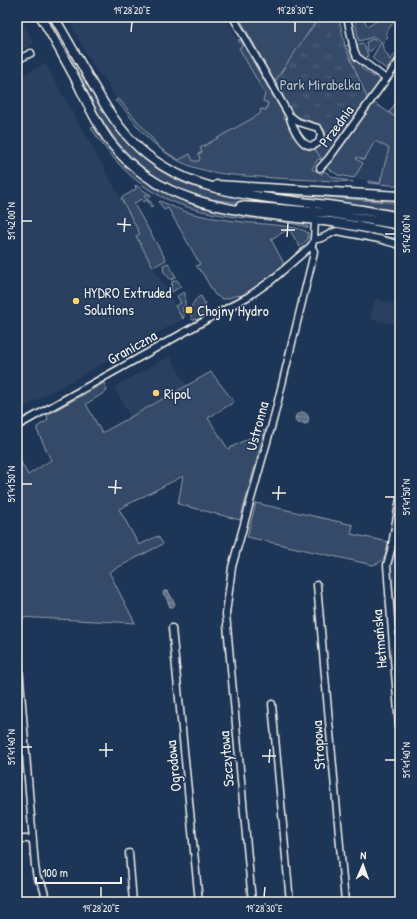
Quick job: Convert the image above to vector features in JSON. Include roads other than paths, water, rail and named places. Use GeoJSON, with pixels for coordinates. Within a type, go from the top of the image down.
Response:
{"type":"FeatureCollection","features":[{"type":"Feature","properties":{"kind":"main road"},"geometry":{"type":"LineString","coordinates":[[41,17],[96,120],[106,135],[118,151],[141,172],[162,186],[184,196],[216,206],[273,216],[315,220],[400,235]]}},
{"type":"Feature","properties":{"kind":"main road"},"geometry":{"type":"LineString","coordinates":[[54,17],[103,102],[125,133],[140,150],[160,165],[182,178],[247,195],[330,205],[400,217]]}},
{"type":"Feature","properties":{"kind":"main road"},"geometry":{"type":"LineString","coordinates":[[190,180],[217,185],[400,197]]}},
{"type":"Feature","properties":{"kind":"main road"},"geometry":{"type":"LineString","coordinates":[[216,206],[231,205],[318,211],[400,225]]}},
{"type":"Feature","properties":{"kind":"street"},"geometry":{"type":"LineString","coordinates":[[233,17],[304,144],[312,146],[319,142],[321,134],[318,128],[298,122],[289,115]]}},
{"type":"Feature","properties":{"kind":"street"},"geometry":{"type":"LineString","coordinates":[[347,17],[354,50],[357,57],[386,79]]}},
{"type":"Feature","properties":{"kind":"street"},"geometry":{"type":"LineString","coordinates":[[17,60],[30,52]]}},
{"type":"Feature","properties":{"kind":"street","name":"Przednia"},"geometry":{"type":"LineString","coordinates":[[320,168],[334,152],[400,60]]}},
{"type":"Feature","properties":{"kind":"street","name":"Graniczna"},"geometry":{"type":"LineString","coordinates":[[17,426],[249,296],[272,280],[311,246],[314,239],[315,220]]}},
{"type":"Feature","properties":{"kind":"street"},"geometry":{"type":"LineString","coordinates":[[314,239],[321,239],[337,231],[380,239],[400,245]]}},
{"type":"Feature","properties":{"kind":"street","name":"Ustronna"},"geometry":{"type":"LineString","coordinates":[[226,614],[232,567],[274,417],[314,251],[311,246]]}},
{"type":"Feature","properties":{"kind":"street","name":"Hetmańska"},"geometry":{"type":"LineString","coordinates":[[400,499],[386,565],[400,740]]}},
{"type":"Feature","properties":{"kind":"street","name":"Stropowa"},"geometry":{"type":"LineString","coordinates":[[317,585],[329,705],[334,787],[345,902]]}},
{"type":"Feature","properties":{"kind":"street","name":"Szczytowa"},"geometry":{"type":"LineString","coordinates":[[226,614],[252,902]]}},
{"type":"Feature","properties":{"kind":"street","name":"Ogrodowa"},"geometry":{"type":"LineString","coordinates":[[172,628],[199,902]]}},
{"type":"Feature","properties":{"kind":"street"},"geometry":{"type":"LineString","coordinates":[[17,642],[35,866],[37,878],[42,884],[46,902]]}},
{"type":"Feature","properties":{"kind":"street"},"geometry":{"type":"LineString","coordinates":[[272,704],[290,902]]}},
{"type":"Feature","properties":{"kind":"street"},"geometry":{"type":"LineString","coordinates":[[17,839],[33,839]]}},
{"type":"Feature","properties":{"kind":"street"},"geometry":{"type":"LineString","coordinates":[[129,853],[133,902]]}},
{"type":"Feature","properties":{"kind":"place","name":"HYDRO Extruded Solutions"},"geometry":{"type":"Point","coordinates":[76,301]}},
{"type":"Feature","properties":{"kind":"place","name":"Chojny Hydro"},"geometry":{"type":"Point","coordinates":[189,310]}},
{"type":"Feature","properties":{"kind":"place","name":"Ripol"},"geometry":{"type":"Point","coordinates":[156,393]}},
{"type":"Feature","properties":{"kind":"park label","name":"Park Mirabelka"},"geometry":{"type":"Point","coordinates":[320,84]}}]}
